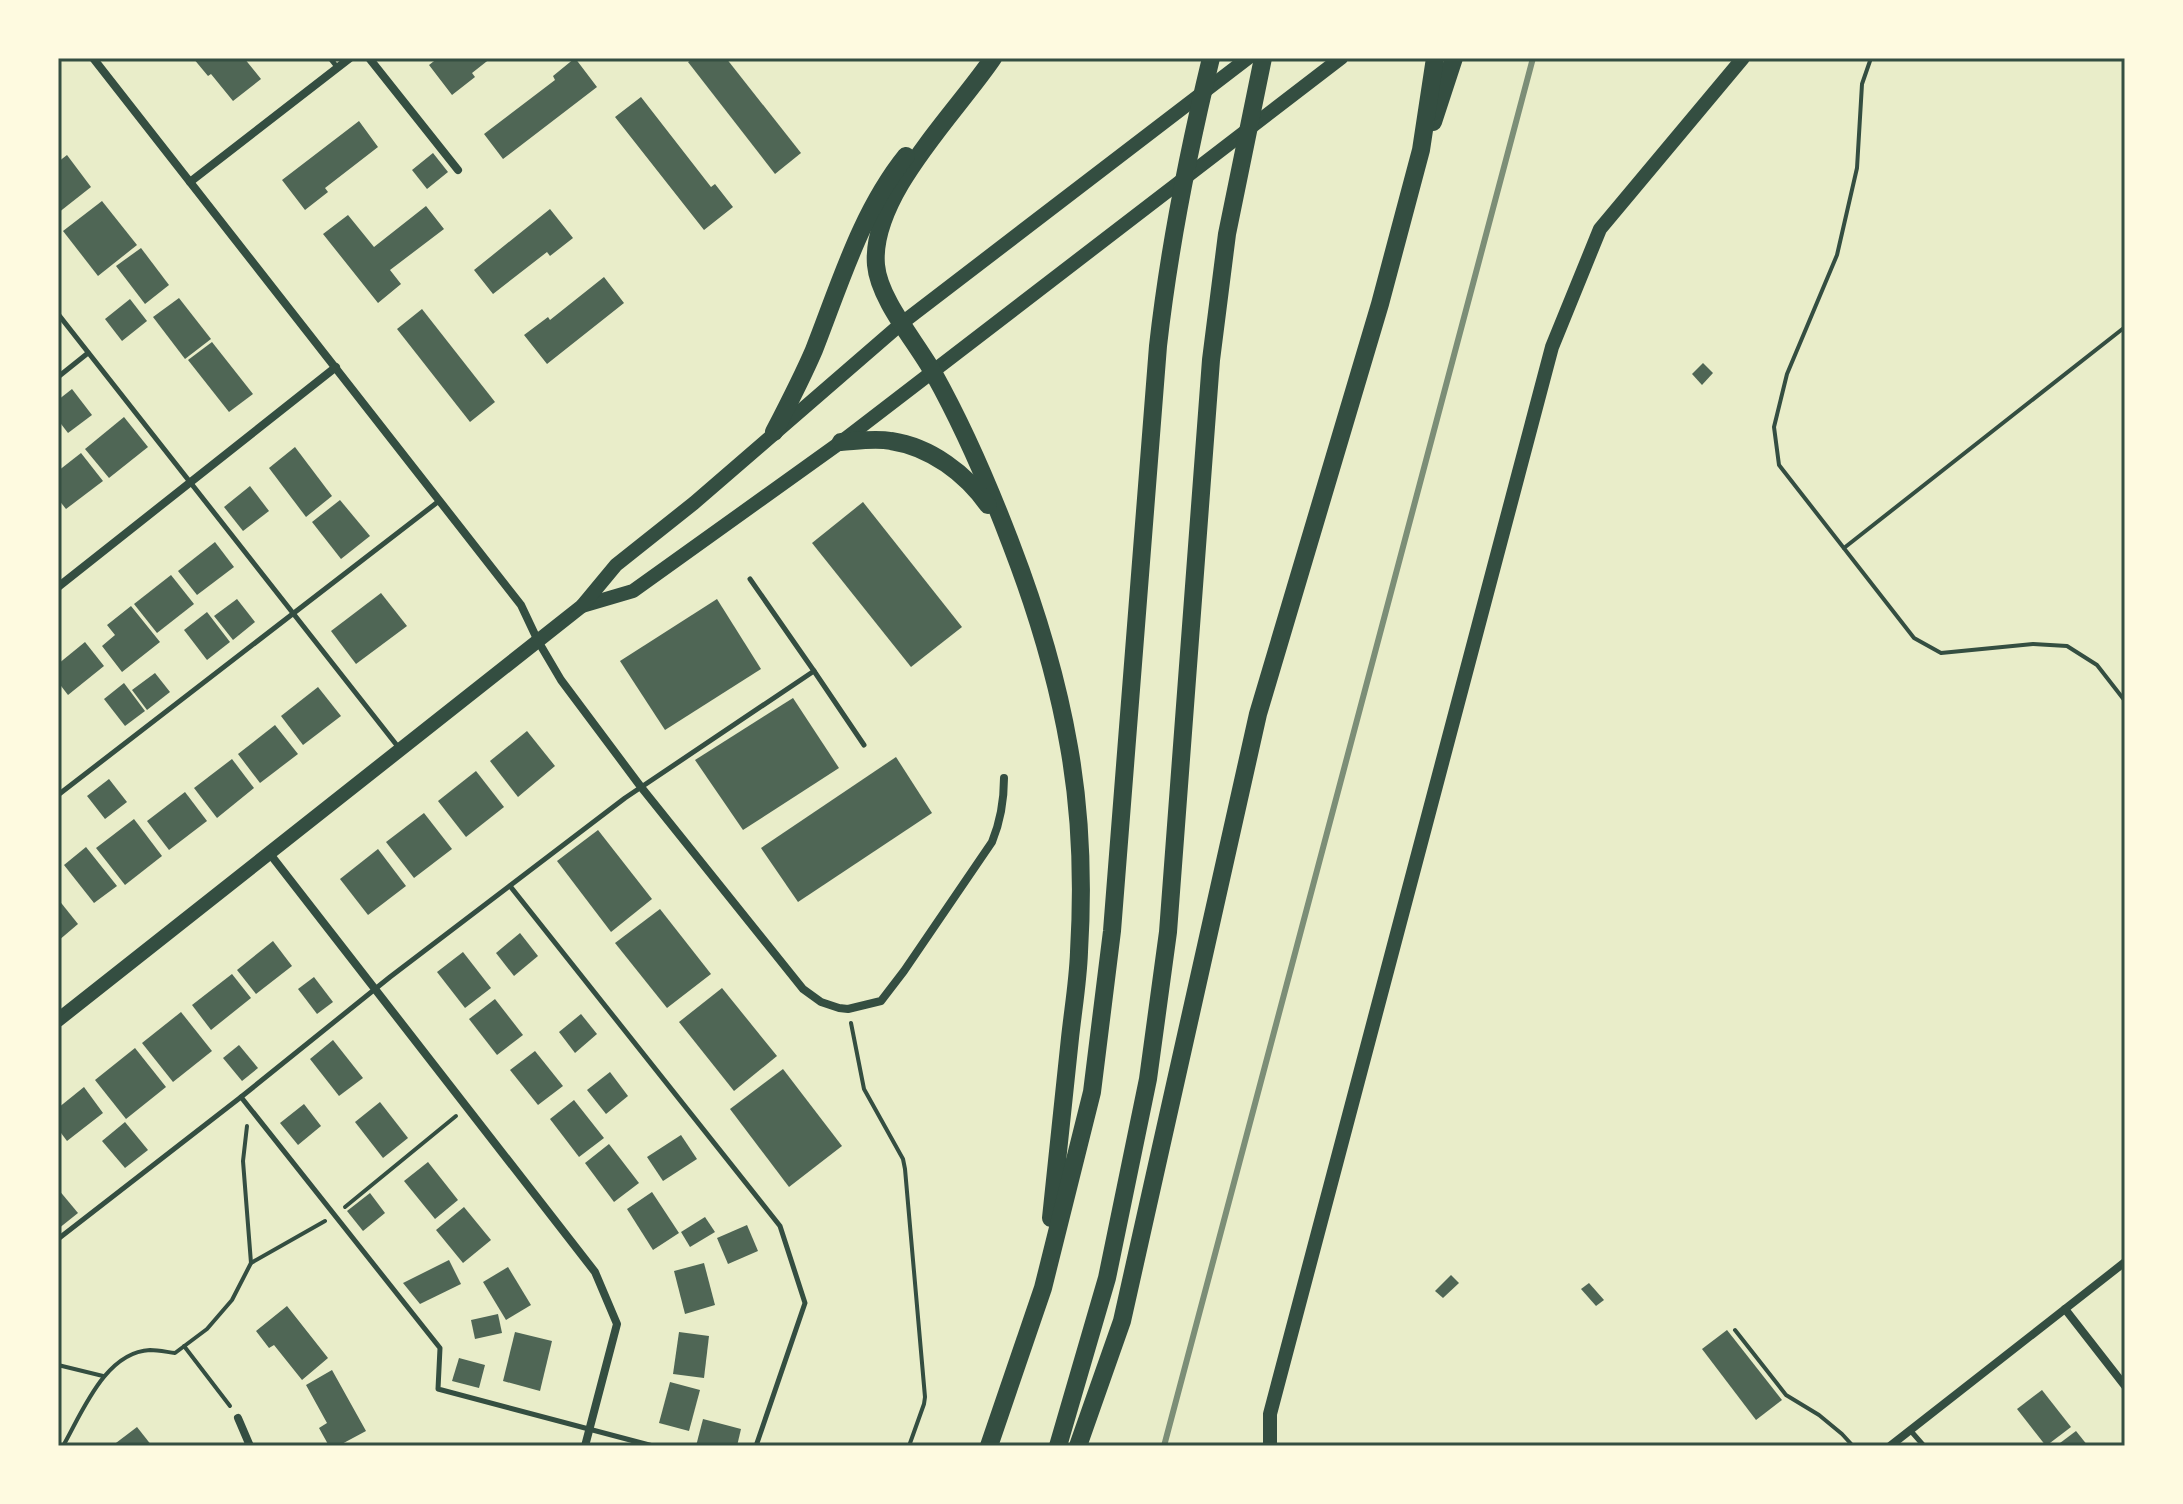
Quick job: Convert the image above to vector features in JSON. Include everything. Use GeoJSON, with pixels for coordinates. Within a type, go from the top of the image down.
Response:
{"type":"FeatureCollection","features":[{"type":"Feature","properties":{"kind":"highway"},"geometry":{"type":"LineString","coordinates":[[774,432],[813,353],[852,252],[881,192],[902,161],[986,58]]}},
{"type":"Feature","properties":{"kind":"highway"},"geometry":{"type":"LineString","coordinates":[[993,58],[911,168],[892,201],[876,247],[876,267],[883,290],[934,373],[977,462],[1012,546],[1062,710],[1075,792],[1079,953],[1043,1288]]}},
{"type":"Feature","properties":{"kind":"highway"},"geometry":{"type":"LineString","coordinates":[[989,1446],[1043,1288],[1092,1092],[1112,931],[1166,274],[1211,58]]}},
{"type":"Feature","properties":{"kind":"highway"},"geometry":{"type":"LineString","coordinates":[[1058,1446],[1107,1278],[1148,1079],[1168,932],[1211,360],[1227,234],[1263,58]]}},
{"type":"Feature","properties":{"kind":"highway"},"geometry":{"type":"LineString","coordinates":[[1078,1446],[1122,1321],[1258,714],[1380,304],[1421,150],[1435,58]]}},
{"type":"Feature","properties":{"kind":"highway"},"geometry":{"type":"LineString","coordinates":[[1421,150],[1437,114],[1454,58]]}},
{"type":"Feature","properties":{"kind":"highway"},"geometry":{"type":"LineString","coordinates":[[841,442],[891,441],[921,451],[948,465],[966,478],[979,493],[1012,546]]}},
{"type":"Feature","properties":{"kind":"main road"},"geometry":{"type":"LineString","coordinates":[[58,1020],[582,606],[616,565],[694,503],[902,323],[1248,58]]}},
{"type":"Feature","properties":{"kind":"main road"},"geometry":{"type":"LineString","coordinates":[[582,606],[633,591],[841,442],[1341,58]]}},
{"type":"Feature","properties":{"kind":"main road"},"geometry":{"type":"LineString","coordinates":[[1270,1446],[1270,1414],[1552,347],[1600,229],[1743,58]]}},
{"type":"Feature","properties":{"kind":"street"},"geometry":{"type":"LineString","coordinates":[[93,58],[521,605],[557,674],[641,787],[803,989],[821,1002],[848,1009],[881,1001],[992,842],[1004,804],[1004,778]]}},
{"type":"Feature","properties":{"kind":"street"},"geometry":{"type":"LineString","coordinates":[[190,182],[350,58]]}},
{"type":"Feature","properties":{"kind":"street"},"geometry":{"type":"LineString","coordinates":[[369,58],[458,170]]}},
{"type":"Feature","properties":{"kind":"street"},"geometry":{"type":"LineString","coordinates":[[58,587],[336,367]]}},
{"type":"Feature","properties":{"kind":"street"},"geometry":{"type":"LineString","coordinates":[[270,854],[595,1272],[617,1324],[585,1446]]}},
{"type":"Feature","properties":{"kind":"street"},"geometry":{"type":"LineString","coordinates":[[1890,1446],[2125,1262]]}},
{"type":"Feature","properties":{"kind":"street"},"geometry":{"type":"LineString","coordinates":[[2065,1309],[2125,1386]]}},
{"type":"Feature","properties":{"kind":"street"},"geometry":{"type":"LineString","coordinates":[[238,1418],[250,1446]]}},
{"type":"Feature","properties":{"kind":"lane"},"geometry":{"type":"LineString","coordinates":[[330,58],[337,68]]}},
{"type":"Feature","properties":{"kind":"lane"},"geometry":{"type":"LineString","coordinates":[[58,314],[399,748]]}},
{"type":"Feature","properties":{"kind":"lane"},"geometry":{"type":"LineString","coordinates":[[58,377],[88,353]]}},
{"type":"Feature","properties":{"kind":"lane"},"geometry":{"type":"LineString","coordinates":[[58,795],[439,501]]}},
{"type":"Feature","properties":{"kind":"lane"},"geometry":{"type":"LineString","coordinates":[[750,579],[864,745]]}},
{"type":"Feature","properties":{"kind":"lane"},"geometry":{"type":"LineString","coordinates":[[58,1239],[375,989],[641,787],[814,671]]}},
{"type":"Feature","properties":{"kind":"lane"},"geometry":{"type":"LineString","coordinates":[[510,886],[780,1226],[805,1303],[756,1446]]}},
{"type":"Feature","properties":{"kind":"lane"},"geometry":{"type":"LineString","coordinates":[[241,1097],[440,1348],[438,1389],[653,1446]]}},
{"type":"Feature","properties":{"kind":"lane"},"geometry":{"type":"LineString","coordinates":[[1910,1430],[1924,1446]]}},
{"type":"Feature","properties":{"kind":"path"},"geometry":{"type":"LineString","coordinates":[[1871,58],[1862,84],[1857,168],[1837,255],[1787,374],[1774,427],[1779,465],[1914,638],[1941,653],[2033,644],[2067,646],[2097,665],[2125,701]]}},
{"type":"Feature","properties":{"kind":"path"},"geometry":{"type":"LineString","coordinates":[[1843,548],[2125,327]]}},
{"type":"Feature","properties":{"kind":"path"},"geometry":{"type":"LineString","coordinates":[[848,1009],[864,1089],[903,1159],[905,1169],[925,1397],[909,1446]]}},
{"type":"Feature","properties":{"kind":"path"},"geometry":{"type":"LineString","coordinates":[[63,1446],[103,1376],[126,1357],[147,1350],[175,1353],[207,1329],[232,1300],[251,1263],[243,1161],[249,1106]]}},
{"type":"Feature","properties":{"kind":"path"},"geometry":{"type":"LineString","coordinates":[[251,1263],[335,1215],[446,1123]]}},
{"type":"Feature","properties":{"kind":"path"},"geometry":{"type":"LineString","coordinates":[[1735,1330],[1786,1395],[1819,1415],[1853,1446]]}},
{"type":"Feature","properties":{"kind":"path"},"geometry":{"type":"LineString","coordinates":[[184,1346],[238,1418]]}},
{"type":"Feature","properties":{"kind":"path"},"geometry":{"type":"LineString","coordinates":[[58,1365],[103,1376]]}},
{"type":"Feature","properties":{"kind":"building"},"geometry":{"type":"Polygon","coordinates":[[[193,58],[244,58],[261,79],[233,101],[193,58]]]}},
{"type":"Feature","properties":{"kind":"building"},"geometry":{"type":"Polygon","coordinates":[[[438,58],[491,58],[472,73],[475,77],[452,95],[429,65],[438,58]]]}},
{"type":"Feature","properties":{"kind":"building"},"geometry":{"type":"Polygon","coordinates":[[[575,58],[597,87],[503,159],[484,134],[555,80],[553,76],[575,58]]]}},
{"type":"Feature","properties":{"kind":"building"},"geometry":{"type":"Polygon","coordinates":[[[694,58],[726,58],[801,153],[775,174],[688,62],[694,58]]]}},
{"type":"Feature","properties":{"kind":"building"},"geometry":{"type":"Polygon","coordinates":[[[641,97],[711,187],[715,184],[733,207],[704,230],[615,117],[641,97]]]}},
{"type":"Feature","properties":{"kind":"building"},"geometry":{"type":"Polygon","coordinates":[[[359,121],[378,147],[325,188],[328,192],[305,210],[282,180],[359,121]]]}},
{"type":"Feature","properties":{"kind":"building"},"geometry":{"type":"Polygon","coordinates":[[[433,153],[448,172],[427,189],[412,170],[433,153]]]}},
{"type":"Feature","properties":{"kind":"building"},"geometry":{"type":"Polygon","coordinates":[[[67,155],[91,187],[58,213],[58,162],[67,155]]]}},
{"type":"Feature","properties":{"kind":"building"},"geometry":{"type":"Polygon","coordinates":[[[102,201],[137,245],[98,276],[63,231],[102,201]]]}},
{"type":"Feature","properties":{"kind":"building"},"geometry":{"type":"Polygon","coordinates":[[[426,206],[444,229],[390,270],[401,284],[378,303],[323,234],[348,215],[374,247],[426,206]]]}},
{"type":"Feature","properties":{"kind":"building"},"geometry":{"type":"Polygon","coordinates":[[[550,209],[573,238],[550,256],[547,252],[493,294],[474,270],[550,209]]]}},
{"type":"Feature","properties":{"kind":"building"},"geometry":{"type":"Polygon","coordinates":[[[141,248],[169,285],[145,304],[116,266],[141,248]]]}},
{"type":"Feature","properties":{"kind":"building"},"geometry":{"type":"Polygon","coordinates":[[[604,277],[624,303],[547,364],[524,335],[548,317],[550,320],[604,277]]]}},
{"type":"Feature","properties":{"kind":"building"},"geometry":{"type":"Polygon","coordinates":[[[179,298],[211,339],[185,359],[153,317],[179,298]]]}},
{"type":"Feature","properties":{"kind":"building"},"geometry":{"type":"Polygon","coordinates":[[[130,299],[147,321],[122,341],[105,319],[130,299]]]}},
{"type":"Feature","properties":{"kind":"building"},"geometry":{"type":"Polygon","coordinates":[[[422,309],[495,402],[470,422],[397,329],[422,309]]]}},
{"type":"Feature","properties":{"kind":"building"},"geometry":{"type":"Polygon","coordinates":[[[212,342],[253,394],[229,412],[188,360],[212,342]]]}},
{"type":"Feature","properties":{"kind":"building"},"geometry":{"type":"Polygon","coordinates":[[[1703,363],[1713,373],[1702,385],[1692,374],[1703,363]]]}},
{"type":"Feature","properties":{"kind":"building"},"geometry":{"type":"Polygon","coordinates":[[[72,389],[92,415],[68,433],[58,420],[58,400],[72,389]]]}},
{"type":"Feature","properties":{"kind":"building"},"geometry":{"type":"Polygon","coordinates":[[[124,417],[148,447],[109,478],[85,449],[124,417]]]}},
{"type":"Feature","properties":{"kind":"building"},"geometry":{"type":"Polygon","coordinates":[[[295,447],[332,496],[306,517],[269,468],[295,447]]]}},
{"type":"Feature","properties":{"kind":"building"},"geometry":{"type":"Polygon","coordinates":[[[81,453],[103,481],[66,509],[58,499],[58,471],[81,453]]]}},
{"type":"Feature","properties":{"kind":"building"},"geometry":{"type":"Polygon","coordinates":[[[250,486],[269,511],[243,531],[224,507],[250,486]]]}},
{"type":"Feature","properties":{"kind":"building"},"geometry":{"type":"Polygon","coordinates":[[[340,500],[370,536],[341,559],[312,522],[340,500]]]}},
{"type":"Feature","properties":{"kind":"building"},"geometry":{"type":"Polygon","coordinates":[[[863,502],[962,627],[911,667],[812,543],[863,502]]]}},
{"type":"Feature","properties":{"kind":"building"},"geometry":{"type":"Polygon","coordinates":[[[215,542],[234,567],[197,595],[178,571],[215,542]]]}},
{"type":"Feature","properties":{"kind":"building"},"geometry":{"type":"Polygon","coordinates":[[[171,575],[194,604],[157,633],[134,604],[171,575]]]}},
{"type":"Feature","properties":{"kind":"building"},"geometry":{"type":"Polygon","coordinates":[[[381,593],[407,626],[356,664],[331,631],[381,593]]]}},
{"type":"Feature","properties":{"kind":"building"},"geometry":{"type":"Polygon","coordinates":[[[237,599],[255,622],[233,640],[214,616],[237,599]]]}},
{"type":"Feature","properties":{"kind":"building"},"geometry":{"type":"Polygon","coordinates":[[[717,599],[761,669],[665,730],[620,661],[717,599]]]}},
{"type":"Feature","properties":{"kind":"building"},"geometry":{"type":"Polygon","coordinates":[[[131,606],[160,642],[122,672],[102,646],[115,635],[107,625],[131,606]]]}},
{"type":"Feature","properties":{"kind":"building"},"geometry":{"type":"Polygon","coordinates":[[[207,612],[230,642],[207,660],[184,630],[207,612]]]}},
{"type":"Feature","properties":{"kind":"building"},"geometry":{"type":"Polygon","coordinates":[[[85,642],[104,666],[68,695],[58,682],[58,664],[85,642]]]}},
{"type":"Feature","properties":{"kind":"building"},"geometry":{"type":"Polygon","coordinates":[[[155,673],[170,692],[147,710],[132,690],[155,673]]]}},
{"type":"Feature","properties":{"kind":"building"},"geometry":{"type":"Polygon","coordinates":[[[124,683],[145,711],[125,726],[104,699],[124,683]]]}},
{"type":"Feature","properties":{"kind":"building"},"geometry":{"type":"Polygon","coordinates":[[[318,687],[341,716],[303,745],[281,716],[318,687]]]}},
{"type":"Feature","properties":{"kind":"building"},"geometry":{"type":"Polygon","coordinates":[[[793,698],[839,768],[743,830],[695,760],[793,698]]]}},
{"type":"Feature","properties":{"kind":"building"},"geometry":{"type":"Polygon","coordinates":[[[275,725],[298,754],[260,783],[238,754],[275,725]]]}},
{"type":"Feature","properties":{"kind":"building"},"geometry":{"type":"Polygon","coordinates":[[[527,731],[555,766],[518,797],[490,761],[527,731]]]}},
{"type":"Feature","properties":{"kind":"building"},"geometry":{"type":"Polygon","coordinates":[[[896,757],[932,813],[798,902],[761,848],[896,757]]]}},
{"type":"Feature","properties":{"kind":"building"},"geometry":{"type":"Polygon","coordinates":[[[232,759],[254,788],[217,818],[194,788],[232,759]]]}},
{"type":"Feature","properties":{"kind":"building"},"geometry":{"type":"Polygon","coordinates":[[[476,771],[504,807],[466,837],[438,801],[476,771]]]}},
{"type":"Feature","properties":{"kind":"building"},"geometry":{"type":"Polygon","coordinates":[[[109,779],[127,802],[105,819],[87,796],[109,779]]]}},
{"type":"Feature","properties":{"kind":"building"},"geometry":{"type":"Polygon","coordinates":[[[185,792],[207,821],[169,850],[147,821],[185,792]]]}},
{"type":"Feature","properties":{"kind":"building"},"geometry":{"type":"Polygon","coordinates":[[[424,813],[452,849],[414,878],[386,842],[424,813]]]}},
{"type":"Feature","properties":{"kind":"building"},"geometry":{"type":"Polygon","coordinates":[[[134,819],[162,856],[125,885],[96,848],[134,819]]]}},
{"type":"Feature","properties":{"kind":"building"},"geometry":{"type":"Polygon","coordinates":[[[598,830],[652,899],[611,932],[557,861],[598,830]]]}},
{"type":"Feature","properties":{"kind":"building"},"geometry":{"type":"Polygon","coordinates":[[[86,847],[117,886],[94,903],[64,865],[86,847]]]}},
{"type":"Feature","properties":{"kind":"building"},"geometry":{"type":"Polygon","coordinates":[[[378,849],[406,886],[368,915],[340,879],[378,849]]]}},
{"type":"Feature","properties":{"kind":"building"},"geometry":{"type":"Polygon","coordinates":[[[58,899],[78,924],[58,941],[58,899]]]}},
{"type":"Feature","properties":{"kind":"building"},"geometry":{"type":"Polygon","coordinates":[[[660,909],[711,974],[667,1008],[615,943],[660,909]]]}},
{"type":"Feature","properties":{"kind":"building"},"geometry":{"type":"Polygon","coordinates":[[[520,933],[538,956],[514,976],[496,953],[520,933]]]}},
{"type":"Feature","properties":{"kind":"building"},"geometry":{"type":"Polygon","coordinates":[[[273,941],[292,966],[256,994],[237,970],[273,941]]]}},
{"type":"Feature","properties":{"kind":"building"},"geometry":{"type":"Polygon","coordinates":[[[463,952],[491,988],[465,1008],[437,972],[463,952]]]}},
{"type":"Feature","properties":{"kind":"building"},"geometry":{"type":"Polygon","coordinates":[[[232,974],[251,998],[211,1030],[192,1005],[232,974]]]}},
{"type":"Feature","properties":{"kind":"building"},"geometry":{"type":"Polygon","coordinates":[[[314,977],[333,1002],[317,1014],[298,989],[314,977]]]}},
{"type":"Feature","properties":{"kind":"building"},"geometry":{"type":"Polygon","coordinates":[[[722,988],[777,1056],[734,1091],[679,1022],[722,988]]]}},
{"type":"Feature","properties":{"kind":"building"},"geometry":{"type":"Polygon","coordinates":[[[495,999],[523,1035],[497,1055],[469,1019],[495,999]]]}},
{"type":"Feature","properties":{"kind":"building"},"geometry":{"type":"Polygon","coordinates":[[[181,1012],[212,1051],[173,1082],[142,1043],[181,1012]]]}},
{"type":"Feature","properties":{"kind":"building"},"geometry":{"type":"Polygon","coordinates":[[[581,1014],[597,1034],[575,1053],[559,1032],[581,1014]]]}},
{"type":"Feature","properties":{"kind":"building"},"geometry":{"type":"Polygon","coordinates":[[[333,1040],[363,1078],[339,1096],[310,1059],[333,1040]]]}},
{"type":"Feature","properties":{"kind":"building"},"geometry":{"type":"Polygon","coordinates":[[[239,1045],[258,1068],[242,1081],[223,1058],[239,1045]]]}},
{"type":"Feature","properties":{"kind":"building"},"geometry":{"type":"Polygon","coordinates":[[[135,1048],[166,1087],[126,1119],[95,1080],[135,1048]]]}},
{"type":"Feature","properties":{"kind":"building"},"geometry":{"type":"Polygon","coordinates":[[[535,1051],[563,1086],[538,1105],[510,1070],[535,1051]]]}},
{"type":"Feature","properties":{"kind":"building"},"geometry":{"type":"Polygon","coordinates":[[[783,1069],[842,1146],[789,1187],[730,1109],[783,1069]]]}},
{"type":"Feature","properties":{"kind":"building"},"geometry":{"type":"Polygon","coordinates":[[[610,1072],[628,1096],[606,1114],[587,1090],[610,1072]]]}},
{"type":"Feature","properties":{"kind":"building"},"geometry":{"type":"Polygon","coordinates":[[[84,1087],[103,1113],[67,1141],[58,1129],[58,1108],[84,1087]]]}},
{"type":"Feature","properties":{"kind":"building"},"geometry":{"type":"Polygon","coordinates":[[[574,1100],[604,1138],[579,1157],[550,1119],[574,1100]]]}},
{"type":"Feature","properties":{"kind":"building"},"geometry":{"type":"Polygon","coordinates":[[[380,1102],[408,1138],[383,1158],[355,1122],[380,1102]]]}},
{"type":"Feature","properties":{"kind":"building"},"geometry":{"type":"Polygon","coordinates":[[[304,1104],[321,1126],[298,1145],[280,1123],[304,1104]]]}},
{"type":"Feature","properties":{"kind":"building"},"geometry":{"type":"Polygon","coordinates":[[[125,1122],[148,1150],[125,1168],[102,1141],[125,1122]]]}},
{"type":"Feature","properties":{"kind":"building"},"geometry":{"type":"Polygon","coordinates":[[[681,1135],[697,1159],[663,1181],[647,1157],[681,1135]]]}},
{"type":"Feature","properties":{"kind":"building"},"geometry":{"type":"Polygon","coordinates":[[[609,1144],[639,1183],[614,1202],[585,1163],[609,1144]]]}},
{"type":"Feature","properties":{"kind":"building"},"geometry":{"type":"Polygon","coordinates":[[[428,1162],[458,1200],[435,1219],[404,1181],[428,1162]]]}},
{"type":"Feature","properties":{"kind":"building"},"geometry":{"type":"Polygon","coordinates":[[[58,1189],[78,1213],[58,1229],[58,1189]]]}},
{"type":"Feature","properties":{"kind":"building"},"geometry":{"type":"Polygon","coordinates":[[[652,1192],[679,1233],[653,1250],[627,1209],[652,1192]]]}},
{"type":"Feature","properties":{"kind":"building"},"geometry":{"type":"Polygon","coordinates":[[[370,1193],[385,1213],[363,1231],[347,1211],[370,1193]]]}},
{"type":"Feature","properties":{"kind":"building"},"geometry":{"type":"Polygon","coordinates":[[[464,1207],[491,1240],[463,1263],[436,1230],[464,1207]]]}},
{"type":"Feature","properties":{"kind":"building"},"geometry":{"type":"Polygon","coordinates":[[[705,1217],[715,1232],[690,1247],[681,1232],[705,1217]]]}},
{"type":"Feature","properties":{"kind":"building"},"geometry":{"type":"Polygon","coordinates":[[[747,1225],[758,1251],[728,1264],[717,1238],[747,1225]]]}},
{"type":"Feature","properties":{"kind":"building"},"geometry":{"type":"Polygon","coordinates":[[[449,1260],[461,1284],[420,1304],[403,1283],[449,1260]]]}},
{"type":"Feature","properties":{"kind":"building"},"geometry":{"type":"Polygon","coordinates":[[[704,1263],[715,1305],[685,1314],[674,1271],[704,1263]]]}},
{"type":"Feature","properties":{"kind":"building"},"geometry":{"type":"Polygon","coordinates":[[[508,1267],[531,1305],[506,1320],[483,1282],[508,1267]]]}},
{"type":"Feature","properties":{"kind":"building"},"geometry":{"type":"Polygon","coordinates":[[[1451,1275],[1459,1283],[1443,1298],[1435,1291],[1451,1275]]]}},
{"type":"Feature","properties":{"kind":"building"},"geometry":{"type":"Polygon","coordinates":[[[1589,1283],[1604,1300],[1596,1306],[1581,1289],[1589,1283]]]}},
{"type":"Feature","properties":{"kind":"building"},"geometry":{"type":"Polygon","coordinates":[[[287,1306],[328,1358],[302,1380],[274,1345],[269,1348],[256,1331],[287,1306]]]}},
{"type":"Feature","properties":{"kind":"building"},"geometry":{"type":"Polygon","coordinates":[[[498,1314],[502,1333],[475,1339],[471,1320],[498,1314]]]}},
{"type":"Feature","properties":{"kind":"building"},"geometry":{"type":"Polygon","coordinates":[[[1727,1330],[1782,1400],[1756,1420],[1702,1349],[1727,1330]]]}},
{"type":"Feature","properties":{"kind":"building"},"geometry":{"type":"Polygon","coordinates":[[[515,1332],[552,1341],[540,1391],[503,1381],[515,1332]]]}},
{"type":"Feature","properties":{"kind":"building"},"geometry":{"type":"Polygon","coordinates":[[[679,1332],[709,1336],[704,1378],[673,1374],[679,1332]]]}},
{"type":"Feature","properties":{"kind":"building"},"geometry":{"type":"Polygon","coordinates":[[[459,1358],[485,1365],[479,1388],[452,1381],[459,1358]]]}},
{"type":"Feature","properties":{"kind":"building"},"geometry":{"type":"Polygon","coordinates":[[[332,1370],[366,1431],[338,1446],[329,1446],[319,1428],[327,1423],[306,1385],[332,1370]]]}},
{"type":"Feature","properties":{"kind":"building"},"geometry":{"type":"Polygon","coordinates":[[[670,1382],[700,1390],[689,1431],[659,1423],[670,1382]]]}},
{"type":"Feature","properties":{"kind":"building"},"geometry":{"type":"Polygon","coordinates":[[[2042,1390],[2071,1427],[2046,1446],[2017,1409],[2042,1390]]]}},
{"type":"Feature","properties":{"kind":"building"},"geometry":{"type":"Polygon","coordinates":[[[703,1419],[741,1429],[737,1446],[696,1446],[703,1419]]]}},
{"type":"Feature","properties":{"kind":"building"},"geometry":{"type":"Polygon","coordinates":[[[137,1427],[152,1446],[112,1446],[137,1427]]]}},
{"type":"Feature","properties":{"kind":"building"},"geometry":{"type":"Polygon","coordinates":[[[2076,1431],[2088,1446],[2056,1446],[2076,1431]]]}},
{"type":"Feature","properties":{"kind":"railway"},"geometry":{"type":"LineString","coordinates":[[1164,1446],[1533,58]]}}]}
